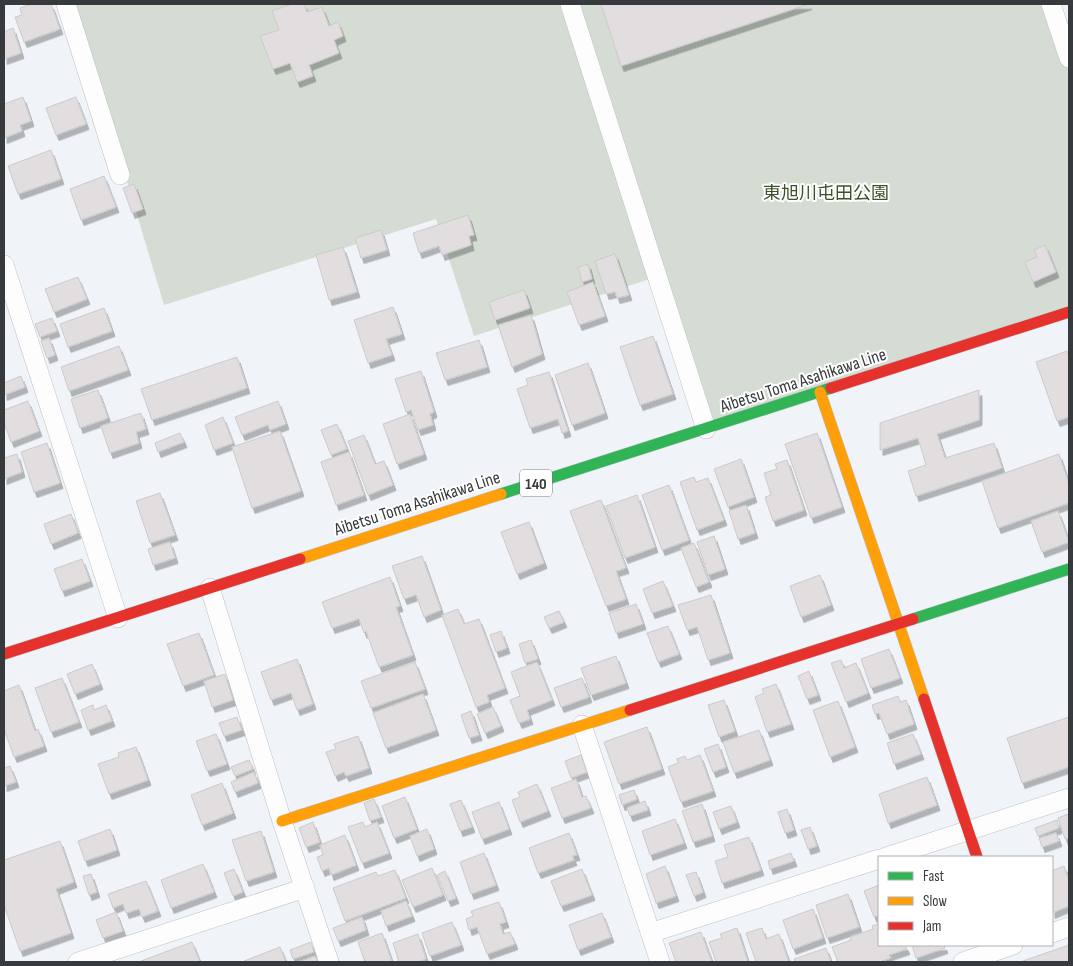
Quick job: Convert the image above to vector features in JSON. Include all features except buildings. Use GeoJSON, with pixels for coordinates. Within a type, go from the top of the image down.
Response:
{"type":"FeatureCollection","features":[{"type":"Feature","properties":{"kind":"street"},"geometry":{"type":"LineString","coordinates":[[66,4],[120,174]]}},
{"type":"Feature","properties":{"kind":"street"},"geometry":{"type":"LineString","coordinates":[[570,4],[706,429]]}},
{"type":"Feature","properties":{"kind":"street"},"geometry":{"type":"LineString","coordinates":[[1051,4],[1069,58]]}},
{"type":"Feature","properties":{"kind":"street"},"geometry":{"type":"LineString","coordinates":[[4,265],[118,618]]}},
{"type":"Feature","properties":{"kind":"street","name":"Aibetsu Toma Asahikawa Line"},"geometry":{"type":"LineString","coordinates":[[4,654],[1069,312]]}},
{"type":"Feature","properties":{"kind":"street"},"geometry":{"type":"LineString","coordinates":[[820,392],[977,856]]}},
{"type":"Feature","properties":{"kind":"street"},"geometry":{"type":"LineString","coordinates":[[282,821],[1069,569]]}},
{"type":"Feature","properties":{"kind":"street"},"geometry":{"type":"LineString","coordinates":[[210,588],[282,821],[329,962]]}},
{"type":"Feature","properties":{"kind":"street"},"geometry":{"type":"LineString","coordinates":[[582,725],[660,962]]}},
{"type":"Feature","properties":{"kind":"street"},"geometry":{"type":"LineString","coordinates":[[889,856],[1069,798]]}},
{"type":"Feature","properties":{"kind":"street"},"geometry":{"type":"LineString","coordinates":[[650,933],[878,860]]}},
{"type":"Feature","properties":{"kind":"street"},"geometry":{"type":"LineString","coordinates":[[78,962],[118,956],[304,888]]}},
{"type":"Feature","properties":{"kind":"street"},"geometry":{"type":"LineString","coordinates":[[1053,933],[1069,927]]}},
{"type":"Feature","properties":{"kind":"street"},"geometry":{"type":"LineString","coordinates":[[963,962],[990,958],[1008,946]]}},
{"type":"Feature","properties":{"kind":"green space","name":"東旭川屯田公園"},"geometry":{"type":"Polygon","coordinates":[[[74,4],[1050,4],[1069,63],[1069,312],[706,429],[656,277],[474,336],[436,219],[164,305],[74,4]]]}},
{"type":"Feature","properties":{"kind":"traffic: fast"},"geometry":{"type":"LineString","coordinates":[[501,494],[831,388]]}},
{"type":"Feature","properties":{"kind":"traffic: fast"},"geometry":{"type":"LineString","coordinates":[[913,619],[1069,569]]}},
{"type":"Feature","properties":{"kind":"traffic: slow"},"geometry":{"type":"LineString","coordinates":[[820,392],[924,699]]}},
{"type":"Feature","properties":{"kind":"traffic: slow"},"geometry":{"type":"LineString","coordinates":[[300,559],[501,494]]}},
{"type":"Feature","properties":{"kind":"traffic: slow"},"geometry":{"type":"LineString","coordinates":[[282,821],[630,710]]}},
{"type":"Feature","properties":{"kind":"traffic: jam"},"geometry":{"type":"LineString","coordinates":[[831,388],[1069,312]]}},
{"type":"Feature","properties":{"kind":"traffic: jam"},"geometry":{"type":"LineString","coordinates":[[4,654],[300,559]]}},
{"type":"Feature","properties":{"kind":"traffic: jam"},"geometry":{"type":"LineString","coordinates":[[630,710],[913,619]]}},
{"type":"Feature","properties":{"kind":"traffic: jam"},"geometry":{"type":"LineString","coordinates":[[924,699],[977,856]]}}]}
